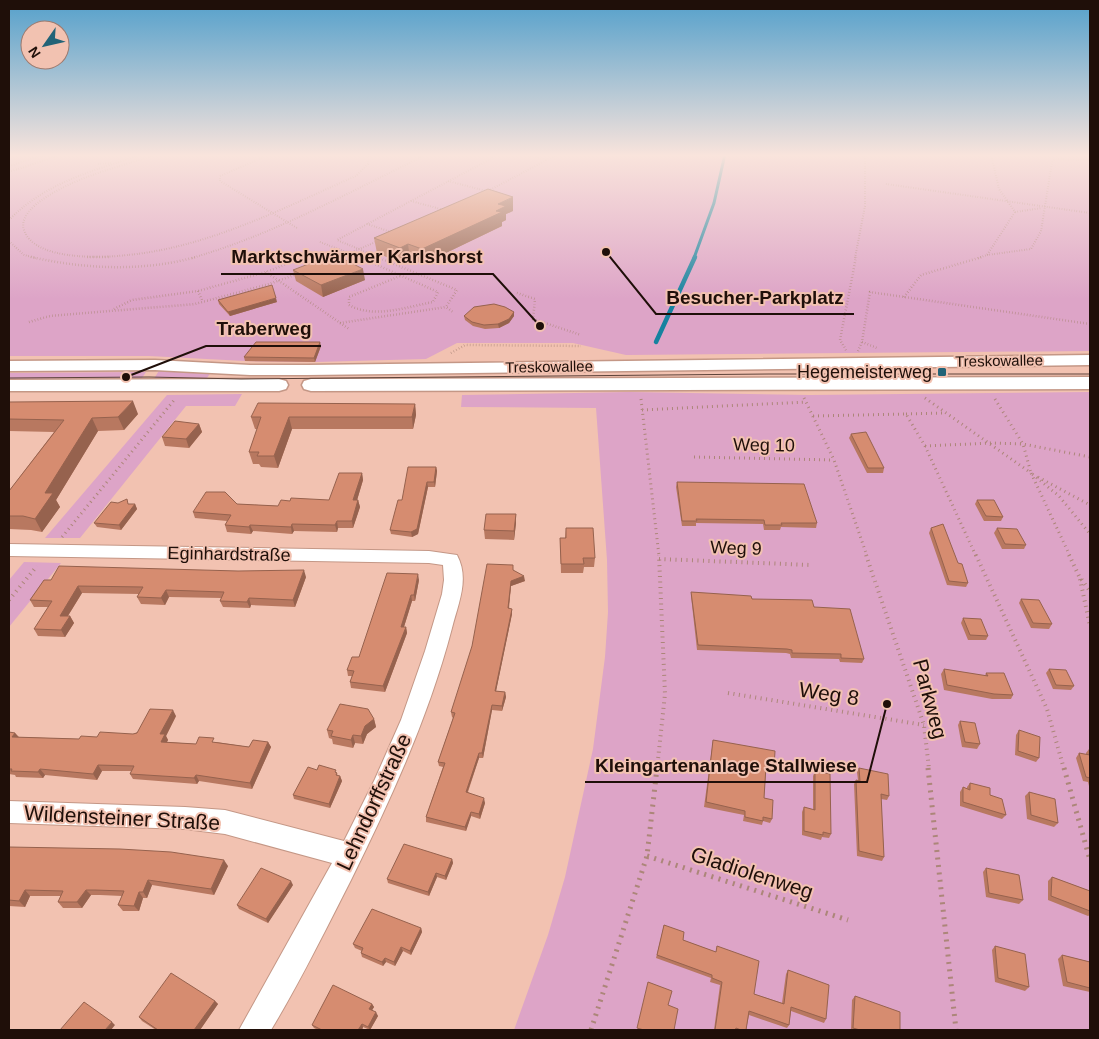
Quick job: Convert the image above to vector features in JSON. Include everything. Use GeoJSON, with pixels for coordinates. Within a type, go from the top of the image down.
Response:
{"type":"FeatureCollection","features":[{"type":"Feature","properties":{"kind":"main road","name":"Treskowallee"},"geometry":{"type":"LineString","coordinates":[[9,366],[155,365],[278,370],[1090,360]]}},
{"type":"Feature","properties":{"kind":"main road","name":"Treskowallee"},"geometry":{"type":"LineString","coordinates":[[9,386],[1090,383]]}},
{"type":"Feature","properties":{"kind":"street","name":"Eginhardstraße"},"geometry":{"type":"LineString","coordinates":[[9,550],[429,557],[450,560]]}},
{"type":"Feature","properties":{"kind":"street","name":"Lehndorffstraße"},"geometry":{"type":"LineString","coordinates":[[254,1030],[279,990],[397,761],[441,634],[454,579],[454,569],[450,560]]}},
{"type":"Feature","properties":{"kind":"street","name":"Wildensteiner Straße"},"geometry":{"type":"LineString","coordinates":[[9,812],[185,818],[225,822],[350,855]]}},
{"type":"Feature","properties":{"kind":"path"},"geometry":{"type":"LineString","coordinates":[[9,220],[19,208],[27,202]]}},
{"type":"Feature","properties":{"kind":"path"},"geometry":{"type":"LineString","coordinates":[[39,202],[25,216],[23,228],[26,238],[42,249],[96,258],[130,256],[175,248],[212,237],[294,202]]}},
{"type":"Feature","properties":{"kind":"path"},"geometry":{"type":"LineString","coordinates":[[256,202],[297,228]]}},
{"type":"Feature","properties":{"kind":"path"},"geometry":{"type":"LineString","coordinates":[[9,241],[24,255],[63,264],[101,267],[143,266],[191,258],[230,247],[328,202]]}},
{"type":"Feature","properties":{"kind":"path"},"geometry":{"type":"LineString","coordinates":[[408,202],[337,240],[457,290],[446,307]]}},
{"type":"Feature","properties":{"kind":"path"},"geometry":{"type":"LineString","coordinates":[[416,202],[446,211],[438,215]]}},
{"type":"Feature","properties":{"kind":"path"},"geometry":{"type":"LineString","coordinates":[[854,363],[840,340],[865,202]]}},
{"type":"Feature","properties":{"kind":"path"},"geometry":{"type":"LineString","coordinates":[[1009,202],[1016,212]]}},
{"type":"Feature","properties":{"kind":"path"},"geometry":{"type":"LineString","coordinates":[[1013,202],[1090,213]]}},
{"type":"Feature","properties":{"kind":"path"},"geometry":{"type":"LineString","coordinates":[[904,297],[921,275],[988,255],[1031,249],[1041,232],[1047,202]]}},
{"type":"Feature","properties":{"kind":"path"},"geometry":{"type":"LineString","coordinates":[[988,255],[1016,212],[1046,207]]}},
{"type":"Feature","properties":{"kind":"path"},"geometry":{"type":"LineString","coordinates":[[366,224],[396,233],[388,236]]}},
{"type":"Feature","properties":{"kind":"path"},"geometry":{"type":"LineString","coordinates":[[333,260],[381,240]]}},
{"type":"Feature","properties":{"kind":"path"},"geometry":{"type":"LineString","coordinates":[[320,242],[351,253],[438,292],[433,302],[368,312],[354,310],[349,305],[349,297],[400,276]]}},
{"type":"Feature","properties":{"kind":"path"},"geometry":{"type":"LineString","coordinates":[[111,310],[132,300],[198,291],[266,272],[311,254],[330,252],[341,257]]}},
{"type":"Feature","properties":{"kind":"path"},"geometry":{"type":"LineString","coordinates":[[266,272],[349,329]]}},
{"type":"Feature","properties":{"kind":"path"},"geometry":{"type":"LineString","coordinates":[[28,322],[50,316],[203,302],[278,281],[301,272]]}},
{"type":"Feature","properties":{"kind":"path"},"geometry":{"type":"LineString","coordinates":[[198,291],[203,302]]}},
{"type":"Feature","properties":{"kind":"path"},"geometry":{"type":"LineString","coordinates":[[862,342],[870,292],[1090,324]]}},
{"type":"Feature","properties":{"kind":"path"},"geometry":{"type":"LineString","coordinates":[[517,293],[535,299],[533,319],[581,335]]}},
{"type":"Feature","properties":{"kind":"path"},"geometry":{"type":"LineString","coordinates":[[340,323],[446,307],[453,312]]}},
{"type":"Feature","properties":{"kind":"path"},"geometry":{"type":"LineString","coordinates":[[445,357],[465,345],[581,346]]}},
{"type":"Feature","properties":{"kind":"path"},"geometry":{"type":"LineString","coordinates":[[984,384],[1023,444],[1031,473],[1079,576],[1090,626]]}},
{"type":"Feature","properties":{"kind":"path"},"geometry":{"type":"LineString","coordinates":[[920,393],[991,443],[1059,496],[1090,534]]}},
{"type":"Feature","properties":{"kind":"path"},"geometry":{"type":"LineString","coordinates":[[591,1030],[647,856],[665,694],[658,559],[640,394]]}},
{"type":"Feature","properties":{"kind":"path","name":"Parkweg"},"geometry":{"type":"LineString","coordinates":[[802,394],[834,460],[924,724],[956,1030]]}},
{"type":"Feature","properties":{"kind":"path"},"geometry":{"type":"LineString","coordinates":[[642,410],[806,402]]}},
{"type":"Feature","properties":{"kind":"path"},"geometry":{"type":"LineString","coordinates":[[58,540],[168,408]]}},
{"type":"Feature","properties":{"kind":"path"},"geometry":{"type":"LineString","coordinates":[[813,416],[945,412]]}},
{"type":"Feature","properties":{"kind":"path"},"geometry":{"type":"LineString","coordinates":[[906,414],[924,446],[1047,709],[1090,860]]}},
{"type":"Feature","properties":{"kind":"path"},"geometry":{"type":"LineString","coordinates":[[924,446],[991,443],[1023,444],[1090,457]]}},
{"type":"Feature","properties":{"kind":"path","name":"Weg 10"},"geometry":{"type":"LineString","coordinates":[[694,457],[834,460]]}},
{"type":"Feature","properties":{"kind":"path"},"geometry":{"type":"LineString","coordinates":[[1031,473],[1090,505]]}},
{"type":"Feature","properties":{"kind":"path","name":"Weg 9"},"geometry":{"type":"LineString","coordinates":[[658,559],[811,565]]}},
{"type":"Feature","properties":{"kind":"path"},"geometry":{"type":"LineString","coordinates":[[9,600],[40,562]]}},
{"type":"Feature","properties":{"kind":"path"},"geometry":{"type":"LineString","coordinates":[[1079,576],[1090,591]]}},
{"type":"Feature","properties":{"kind":"path","name":"Weg 8"},"geometry":{"type":"LineString","coordinates":[[728,693],[924,724]]}},
{"type":"Feature","properties":{"kind":"path","name":"Gladiolenweg"},"geometry":{"type":"LineString","coordinates":[[647,856],[848,920]]}},
{"type":"Feature","properties":{"kind":"shaded area"},"geometry":{"type":"Polygon","coordinates":[[[9,202],[1090,202],[1090,351],[626,355],[573,343],[457,343],[426,359],[315,362],[245,361],[149,356],[9,356],[9,202]]]}},
{"type":"Feature","properties":{"kind":"shaded area"},"geometry":{"type":"Polygon","coordinates":[[[160,369],[211,372],[205,381],[152,382],[160,369]]]}},
{"type":"Feature","properties":{"kind":"shaded area"},"geometry":{"type":"Polygon","coordinates":[[[146,372],[142,378],[9,379],[9,373],[146,372]]]}},
{"type":"Feature","properties":{"kind":"shaded area"},"geometry":{"type":"Polygon","coordinates":[[[629,392],[810,395],[1090,392],[1090,1030],[514,1030],[548,935],[565,877],[593,749],[605,657],[608,612],[607,560],[596,408],[461,407],[462,395],[629,392]]]}},
{"type":"Feature","properties":{"kind":"shaded area"},"geometry":{"type":"Polygon","coordinates":[[[242,394],[235,406],[186,406],[80,538],[45,538],[167,395],[242,394]]]}},
{"type":"Feature","properties":{"kind":"shaded area"},"geometry":{"type":"Polygon","coordinates":[[[24,562],[61,563],[9,627],[9,580],[24,562]]]}},
{"type":"Feature","properties":{"kind":"building"},"geometry":{"type":"Polygon","coordinates":[[[457,202],[501,202],[498,204],[506,206],[496,211],[502,212],[422,249],[408,244],[400,248],[374,238],[457,202]]]}},
{"type":"Feature","properties":{"kind":"building"},"geometry":{"type":"Polygon","coordinates":[[[334,254],[363,269],[321,285],[293,270],[334,254]]]}},
{"type":"Feature","properties":{"kind":"building"},"geometry":{"type":"Polygon","coordinates":[[[272,285],[276,298],[228,312],[218,300],[272,285]]]}},
{"type":"Feature","properties":{"kind":"building"},"geometry":{"type":"Polygon","coordinates":[[[494,304],[514,312],[509,319],[498,324],[484,325],[472,322],[464,316],[474,307],[494,304]]]}},
{"type":"Feature","properties":{"kind":"building"},"geometry":{"type":"Polygon","coordinates":[[[256,342],[320,342],[314,358],[244,357],[256,342]]]}},
{"type":"Feature","properties":{"kind":"building"},"geometry":{"type":"Polygon","coordinates":[[[133,401],[118,417],[92,418],[45,493],[53,493],[35,519],[23,516],[9,516],[9,491],[64,420],[9,419],[9,402],[133,401]]]}},
{"type":"Feature","properties":{"kind":"building"},"geometry":{"type":"Polygon","coordinates":[[[258,403],[415,404],[412,417],[289,417],[274,456],[257,456],[259,452],[249,452],[261,417],[251,417],[258,403]]]}},
{"type":"Feature","properties":{"kind":"building"},"geometry":{"type":"Polygon","coordinates":[[[175,421],[199,424],[186,439],[162,437],[175,421]]]}},
{"type":"Feature","properties":{"kind":"building"},"geometry":{"type":"Polygon","coordinates":[[[866,432],[884,468],[868,468],[851,434],[866,432]]]}},
{"type":"Feature","properties":{"kind":"building"},"geometry":{"type":"Polygon","coordinates":[[[408,467],[436,467],[434,482],[427,482],[417,529],[411,532],[390,530],[398,500],[402,500],[408,467]]]}},
{"type":"Feature","properties":{"kind":"building"},"geometry":{"type":"Polygon","coordinates":[[[339,473],[362,473],[353,500],[358,500],[352,521],[337,521],[335,525],[292,524],[291,527],[250,525],[249,527],[225,525],[231,515],[193,512],[206,492],[225,492],[237,504],[278,506],[281,500],[290,501],[291,498],[329,500],[339,473]]]}},
{"type":"Feature","properties":{"kind":"building"},"geometry":{"type":"Polygon","coordinates":[[[677,482],[804,484],[817,523],[765,525],[764,520],[696,519],[697,521],[682,521],[677,482]]]}},
{"type":"Feature","properties":{"kind":"building"},"geometry":{"type":"Polygon","coordinates":[[[127,499],[128,504],[135,504],[119,525],[94,523],[111,502],[118,503],[127,499]]]}},
{"type":"Feature","properties":{"kind":"building"},"geometry":{"type":"Polygon","coordinates":[[[977,500],[994,500],[1003,517],[986,516],[977,500]]]}},
{"type":"Feature","properties":{"kind":"building"},"geometry":{"type":"Polygon","coordinates":[[[486,514],[516,514],[514,531],[484,530],[486,514]]]}},
{"type":"Feature","properties":{"kind":"building"},"geometry":{"type":"Polygon","coordinates":[[[943,524],[958,563],[962,564],[968,583],[949,581],[931,528],[943,524]]]}},
{"type":"Feature","properties":{"kind":"building"},"geometry":{"type":"Polygon","coordinates":[[[566,528],[593,528],[595,558],[583,558],[584,564],[561,564],[560,538],[566,538],[566,528]]]}},
{"type":"Feature","properties":{"kind":"building"},"geometry":{"type":"Polygon","coordinates":[[[997,528],[1017,529],[1026,545],[1005,544],[997,528]]]}},
{"type":"Feature","properties":{"kind":"building"},"geometry":{"type":"Polygon","coordinates":[[[487,564],[513,565],[513,570],[524,576],[511,581],[508,608],[512,609],[495,691],[505,692],[502,706],[492,705],[482,753],[479,753],[466,792],[484,798],[479,814],[471,812],[465,827],[426,817],[445,763],[438,762],[455,713],[451,712],[472,646],[487,564]]]}},
{"type":"Feature","properties":{"kind":"building"},"geometry":{"type":"Polygon","coordinates":[[[59,566],[238,571],[304,570],[293,600],[249,598],[247,602],[220,601],[224,592],[166,590],[161,598],[137,597],[143,587],[78,586],[60,616],[70,616],[61,630],[34,629],[52,601],[30,600],[44,580],[51,580],[59,566]]]}},
{"type":"Feature","properties":{"kind":"building"},"geometry":{"type":"Polygon","coordinates":[[[387,573],[418,574],[414,595],[411,595],[401,627],[406,627],[383,686],[350,682],[354,671],[347,670],[352,657],[359,657],[387,573]]]}},
{"type":"Feature","properties":{"kind":"building"},"geometry":{"type":"Polygon","coordinates":[[[691,592],[751,596],[752,599],[812,600],[814,607],[850,609],[864,659],[841,658],[841,654],[792,653],[792,650],[787,649],[698,645],[691,592]]]}},
{"type":"Feature","properties":{"kind":"building"},"geometry":{"type":"Polygon","coordinates":[[[1021,599],[1039,600],[1052,624],[1033,623],[1021,599]]]}},
{"type":"Feature","properties":{"kind":"building"},"geometry":{"type":"Polygon","coordinates":[[[963,618],[981,619],[988,636],[970,635],[963,618]]]}},
{"type":"Feature","properties":{"kind":"building"},"geometry":{"type":"Polygon","coordinates":[[[944,669],[988,676],[986,673],[1004,673],[1013,695],[994,694],[947,685],[944,669]]]}},
{"type":"Feature","properties":{"kind":"building"},"geometry":{"type":"Polygon","coordinates":[[[1049,669],[1066,670],[1074,686],[1056,685],[1049,669]]]}},
{"type":"Feature","properties":{"kind":"building"},"geometry":{"type":"Polygon","coordinates":[[[340,704],[368,709],[374,719],[365,726],[361,736],[353,735],[351,740],[331,736],[333,731],[327,730],[340,704]]]}},
{"type":"Feature","properties":{"kind":"building"},"geometry":{"type":"Polygon","coordinates":[[[150,709],[173,710],[160,734],[165,734],[161,742],[196,744],[199,737],[214,738],[212,742],[249,747],[253,740],[268,742],[250,783],[196,775],[194,778],[130,774],[134,766],[98,765],[93,774],[40,769],[38,772],[11,771],[12,769],[9,769],[9,732],[15,733],[12,737],[79,739],[81,736],[97,737],[100,732],[133,734],[137,733],[150,709]]]}},
{"type":"Feature","properties":{"kind":"building"},"geometry":{"type":"Polygon","coordinates":[[[960,721],[975,723],[980,744],[965,742],[960,721]]]}},
{"type":"Feature","properties":{"kind":"building"},"geometry":{"type":"Polygon","coordinates":[[[1019,730],[1040,737],[1039,758],[1018,751],[1019,730]]]}},
{"type":"Feature","properties":{"kind":"building"},"geometry":{"type":"Polygon","coordinates":[[[713,740],[775,751],[774,768],[766,766],[764,798],[773,800],[772,819],[763,817],[763,821],[745,817],[745,811],[706,802],[713,740]]]}},
{"type":"Feature","properties":{"kind":"building"},"geometry":{"type":"Polygon","coordinates":[[[1079,753],[1090,755],[1090,778],[1086,777],[1079,753]]]}},
{"type":"Feature","properties":{"kind":"building"},"geometry":{"type":"Polygon","coordinates":[[[319,765],[336,770],[336,775],[340,776],[329,804],[293,795],[308,767],[317,770],[319,765]]]}},
{"type":"Feature","properties":{"kind":"building"},"geometry":{"type":"Polygon","coordinates":[[[859,768],[888,774],[889,796],[881,794],[884,857],[859,851],[856,780],[860,781],[859,768]]]}},
{"type":"Feature","properties":{"kind":"building"},"geometry":{"type":"Polygon","coordinates":[[[815,771],[830,774],[831,834],[823,832],[823,835],[804,831],[804,807],[815,810],[815,771]]]}},
{"type":"Feature","properties":{"kind":"building"},"geometry":{"type":"Polygon","coordinates":[[[970,783],[990,788],[990,795],[1002,799],[1006,815],[963,802],[963,787],[970,790],[970,783]]]}},
{"type":"Feature","properties":{"kind":"building"},"geometry":{"type":"Polygon","coordinates":[[[1029,792],[1055,799],[1058,823],[1031,815],[1029,792]]]}},
{"type":"Feature","properties":{"kind":"building"},"geometry":{"type":"Polygon","coordinates":[[[404,844],[452,859],[445,876],[436,873],[428,892],[387,879],[404,844]]]}},
{"type":"Feature","properties":{"kind":"building"},"geometry":{"type":"Polygon","coordinates":[[[9,847],[171,852],[224,860],[211,889],[148,880],[143,892],[139,892],[134,906],[118,905],[124,891],[86,890],[77,902],[58,902],[63,891],[25,890],[19,901],[9,900],[9,847]]]}},
{"type":"Feature","properties":{"kind":"building"},"geometry":{"type":"Polygon","coordinates":[[[261,868],[291,881],[266,919],[237,905],[261,868]]]}},
{"type":"Feature","properties":{"kind":"building"},"geometry":{"type":"Polygon","coordinates":[[[986,868],[1019,875],[1023,900],[989,893],[986,868]]]}},
{"type":"Feature","properties":{"kind":"building"},"geometry":{"type":"Polygon","coordinates":[[[1052,877],[1090,891],[1090,911],[1051,896],[1052,877]]]}},
{"type":"Feature","properties":{"kind":"building"},"geometry":{"type":"Polygon","coordinates":[[[372,909],[421,928],[410,951],[401,947],[394,962],[385,958],[382,962],[361,953],[363,948],[353,944],[372,909]]]}},
{"type":"Feature","properties":{"kind":"building"},"geometry":{"type":"Polygon","coordinates":[[[664,925],[684,932],[683,940],[716,952],[717,946],[759,961],[754,994],[784,1004],[788,970],[829,985],[826,1019],[791,1007],[789,1025],[749,1011],[746,1030],[736,1028],[735,1030],[715,1030],[722,982],[712,978],[712,975],[657,955],[664,925]]]}},
{"type":"Feature","properties":{"kind":"building"},"geometry":{"type":"Polygon","coordinates":[[[995,946],[1025,954],[1029,987],[998,978],[995,946]]]}},
{"type":"Feature","properties":{"kind":"building"},"geometry":{"type":"Polygon","coordinates":[[[1062,955],[1090,962],[1090,988],[1067,982],[1062,955]]]}},
{"type":"Feature","properties":{"kind":"building"},"geometry":{"type":"Polygon","coordinates":[[[171,973],[215,1001],[194,1030],[158,1030],[139,1017],[171,973]]]}},
{"type":"Feature","properties":{"kind":"building"},"geometry":{"type":"Polygon","coordinates":[[[648,982],[672,991],[668,1005],[678,1009],[674,1030],[644,1030],[637,1028],[648,982]]]}},
{"type":"Feature","properties":{"kind":"building"},"geometry":{"type":"Polygon","coordinates":[[[333,985],[372,1004],[369,1009],[376,1012],[368,1027],[362,1024],[358,1030],[322,1030],[312,1025],[333,985]]]}},
{"type":"Feature","properties":{"kind":"building"},"geometry":{"type":"Polygon","coordinates":[[[855,996],[900,1012],[900,1030],[860,1030],[853,1028],[855,996]]]}},
{"type":"Feature","properties":{"kind":"building"},"geometry":{"type":"Polygon","coordinates":[[[84,1002],[112,1022],[105,1030],[60,1030],[84,1002]]]}},
{"type":"Feature","properties":{"kind":"waterway"},"geometry":{"type":"LineString","coordinates":[[694,258],[714,202]]}},
{"type":"Feature","properties":{"kind":"waterway"},"geometry":{"type":"LineString","coordinates":[[656,342],[695,257]]}},
{"type":"Feature","properties":{"kind":"tram line"},"geometry":{"type":"LineString","coordinates":[[9,378],[149,377],[241,379],[769,374],[1090,374]]}},
{"type":"Feature","properties":{"kind":"place","name":"Besucher-Parkplatz"},"geometry":{"type":"Point","coordinates":[606,252]}},
{"type":"Feature","properties":{"kind":"place","name":"Marktschwärmer Karlshorst"},"geometry":{"type":"Point","coordinates":[540,326]}},
{"type":"Feature","properties":{"kind":"place","name":"Hegemeisterweg"},"geometry":{"type":"Point","coordinates":[942,372]}},
{"type":"Feature","properties":{"kind":"place","name":"Traberweg"},"geometry":{"type":"Point","coordinates":[126,377]}},
{"type":"Feature","properties":{"kind":"place","name":"Kleingartenanlage Stallwiese"},"geometry":{"type":"Point","coordinates":[887,704]}}]}
